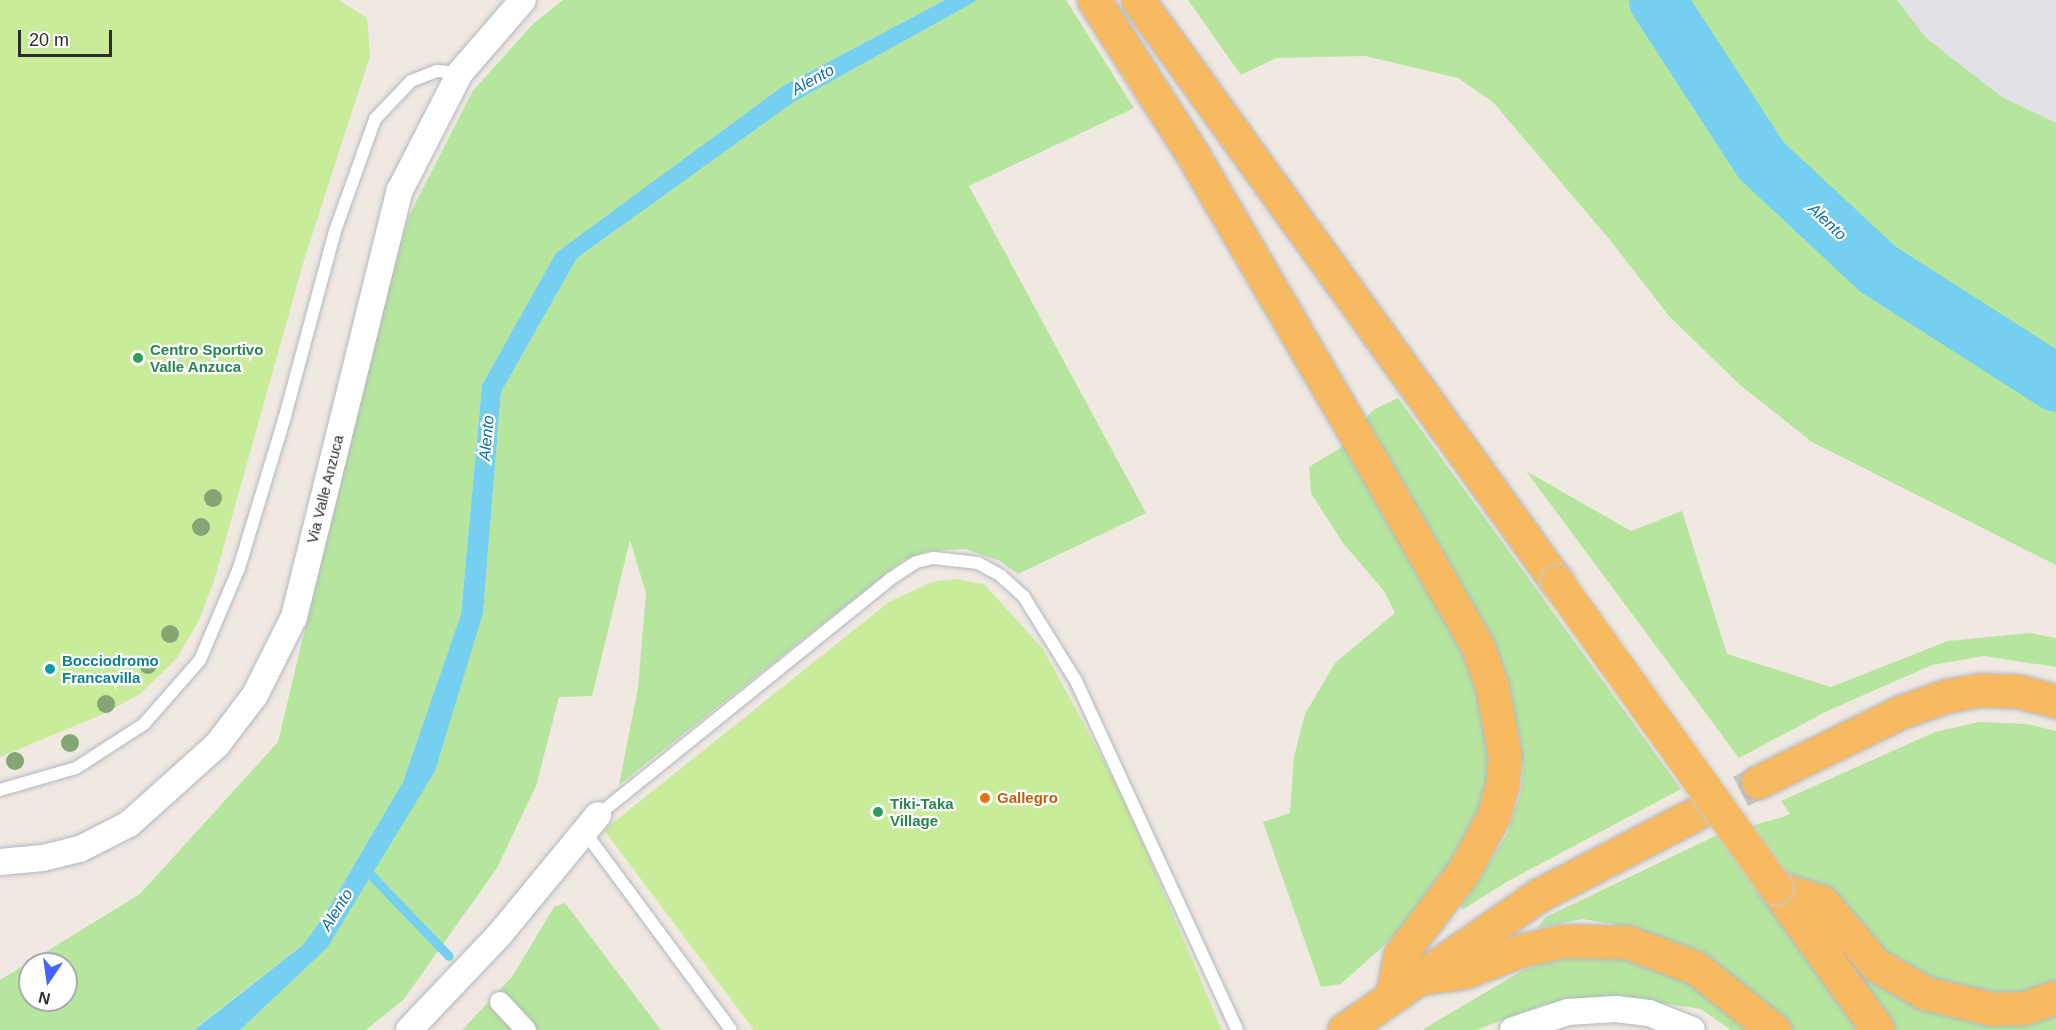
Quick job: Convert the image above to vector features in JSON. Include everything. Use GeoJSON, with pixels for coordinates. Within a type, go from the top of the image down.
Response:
{"type":"FeatureCollection","features":[{"type":"Feature","properties":{"kind":"highway"},"geometry":{"type":"LineString","coordinates":[[1094,0],[1193,155],[1370,459],[1478,647],[1492,687],[1505,757],[1502,786],[1481,844],[1400,955],[1403,987]]}},
{"type":"Feature","properties":{"kind":"highway"},"geometry":{"type":"LineString","coordinates":[[1138,0],[1878,1030]]}},
{"type":"Feature","properties":{"kind":"highway"},"geometry":{"type":"LineString","coordinates":[[1758,782],[1901,712],[1946,696],[1981,690],[2017,691],[2056,700]]}},
{"type":"Feature","properties":{"kind":"highway"},"geometry":{"type":"LineString","coordinates":[[1344,1030],[1539,895],[1697,813]]}},
{"type":"Feature","properties":{"kind":"highway"},"geometry":{"type":"LineString","coordinates":[[1775,887],[1822,902],[1875,964],[1925,993],[1992,1009],[2024,1008],[2056,997]]}},
{"type":"Feature","properties":{"kind":"highway"},"geometry":{"type":"LineString","coordinates":[[1403,987],[1464,972],[1519,951],[1562,941],[1627,942],[1696,968],[1774,1030]]}},
{"type":"Feature","properties":{"kind":"street","name":"Via Valle Anzuca"},"geometry":{"type":"LineString","coordinates":[[0,862],[43,858],[80,849],[129,824],[217,745],[255,695],[294,617],[400,190],[460,73],[523,0]]}},
{"type":"Feature","properties":{"kind":"street"},"geometry":{"type":"LineString","coordinates":[[409,1030],[500,934],[591,823]]}},
{"type":"Feature","properties":{"kind":"street"},"geometry":{"type":"LineString","coordinates":[[500,1002],[526,1030]]}},
{"type":"Feature","properties":{"kind":"street"},"geometry":{"type":"LineString","coordinates":[[1513,1030],[1545,1025],[1568,1012],[1616,1009],[1649,1013],[1692,1030]]}},
{"type":"Feature","properties":{"kind":"lane"},"geometry":{"type":"LineString","coordinates":[[0,790],[76,768],[135,730],[200,660],[239,568],[284,420],[335,231],[375,119],[411,81],[437,71],[460,73]]}},
{"type":"Feature","properties":{"kind":"lane"},"geometry":{"type":"LineString","coordinates":[[731,1030],[591,823],[891,579],[916,562],[934,558],[978,562],[1001,576],[1024,597],[1076,681],[1237,1030]]}},
{"type":"Feature","properties":{"kind":"shaded area"},"geometry":{"type":"Polygon","coordinates":[[[1897,0],[2056,0],[2056,123],[2002,97],[1926,38],[1897,0]]]}},
{"type":"Feature","properties":{"kind":"green space","name":"Centro Sportivo Valle Anzuca"},"geometry":{"type":"Polygon","coordinates":[[[0,0],[339,0],[367,18],[370,56],[304,260],[214,581],[199,620],[177,658],[140,694],[103,714],[0,757],[0,0]]]}},
{"type":"Feature","properties":{"kind":"green space"},"geometry":{"type":"Polygon","coordinates":[[[563,0],[945,0],[783,86],[556,254],[482,385],[461,614],[403,782],[324,916],[303,945],[193,1030],[0,1030],[0,980],[18,969],[18,1012],[78,1012],[78,952],[46,952],[140,894],[278,742],[382,305],[409,216],[472,92],[532,25],[563,0]]]}},
{"type":"Feature","properties":{"kind":"green space"},"geometry":{"type":"Polygon","coordinates":[[[978,0],[1066,0],[1134,108],[969,186],[1146,513],[1018,574],[1000,561],[965,549],[928,551],[902,561],[619,785],[638,688],[646,593],[630,540],[592,696],[559,697],[536,786],[497,868],[404,999],[366,1030],[240,1030],[327,948],[483,613],[501,392],[577,258],[794,102],[978,0]]]}},
{"type":"Feature","properties":{"kind":"green space"},"geometry":{"type":"Polygon","coordinates":[[[1188,0],[1655,0],[1759,160],[1876,270],[2056,385],[2056,565],[1812,442],[1739,384],[1669,316],[1610,240],[1493,102],[1458,78],[1365,56],[1276,58],[1241,75],[1188,0]]]}},
{"type":"Feature","properties":{"kind":"green space"},"geometry":{"type":"Polygon","coordinates":[[[1658,0],[1897,0],[1926,38],[2002,97],[2056,123],[2056,382],[1878,268],[1761,159],[1658,0]]]}},
{"type":"Feature","properties":{"kind":"green space"},"geometry":{"type":"Polygon","coordinates":[[[1398,398],[1681,789],[1508,881],[1462,910],[1461,906],[1507,834],[1521,792],[1523,765],[1518,729],[1499,673],[1490,774],[1468,844],[1418,915],[1341,984],[1321,987],[1263,822],[1290,813],[1294,757],[1305,714],[1335,663],[1395,613],[1384,591],[1343,543],[1311,493],[1309,467],[1339,449],[1373,410],[1398,398]]]}},
{"type":"Feature","properties":{"kind":"green space"},"geometry":{"type":"Polygon","coordinates":[[[1526,471],[1631,531],[1682,511],[1727,654],[1831,687],[1948,641],[2030,633],[2056,638],[2056,667],[1984,656],[1932,665],[1825,712],[1739,758],[1526,471]]]}},
{"type":"Feature","properties":{"kind":"green space","name":"Tiki-Taka Village"},"geometry":{"type":"Polygon","coordinates":[[[955,579],[984,584],[1043,649],[1122,794],[1222,1030],[754,1030],[604,830],[889,602],[932,582],[955,579]]]}},
{"type":"Feature","properties":{"kind":"green space"},"geometry":{"type":"Polygon","coordinates":[[[1979,722],[2027,724],[2056,731],[2056,1030],[1731,1030],[1701,1009],[1622,997],[1543,1005],[1476,1030],[1422,1030],[1525,969],[1560,958],[1688,948],[1614,924],[1582,919],[1537,928],[1546,917],[1713,837],[1790,814],[1781,801],[1935,732],[1979,722]]]}},
{"type":"Feature","properties":{"kind":"green space"},"geometry":{"type":"Polygon","coordinates":[[[565,903],[661,1030],[462,1030],[512,977],[554,907],[565,903]]]}},
{"type":"Feature","properties":{"kind":"water"},"geometry":{"type":"Polygon","coordinates":[[[945,0],[978,0],[794,102],[577,258],[501,392],[483,613],[435,771],[327,948],[240,1030],[194,1030],[303,945],[324,916],[403,782],[461,614],[482,385],[556,253],[783,86],[945,0]]]}},
{"type":"Feature","properties":{"kind":"waterway","name":"Alento"},"geometry":{"type":"LineString","coordinates":[[1657,0],[1761,160],[1878,269],[2056,383]]}},
{"type":"Feature","properties":{"kind":"waterway"},"geometry":{"type":"LineString","coordinates":[[364,868],[449,956]]}},
{"type":"Feature","properties":{"kind":"tunnel"},"geometry":{"type":"LineString","coordinates":[[1697,813],[1758,782]]}},
{"type":"Feature","properties":{"kind":"place","name":"Centro Sportivo Valle Anzuca"},"geometry":{"type":"Point","coordinates":[138,358]}},
{"type":"Feature","properties":{"kind":"place","name":"Bocciodromo Francavilla"},"geometry":{"type":"Point","coordinates":[50,669]}},
{"type":"Feature","properties":{"kind":"place","name":"Gallegro"},"geometry":{"type":"Point","coordinates":[985,798]}},
{"type":"Feature","properties":{"kind":"place","name":"Tiki-Taka Village"},"geometry":{"type":"Point","coordinates":[878,812]}}]}
